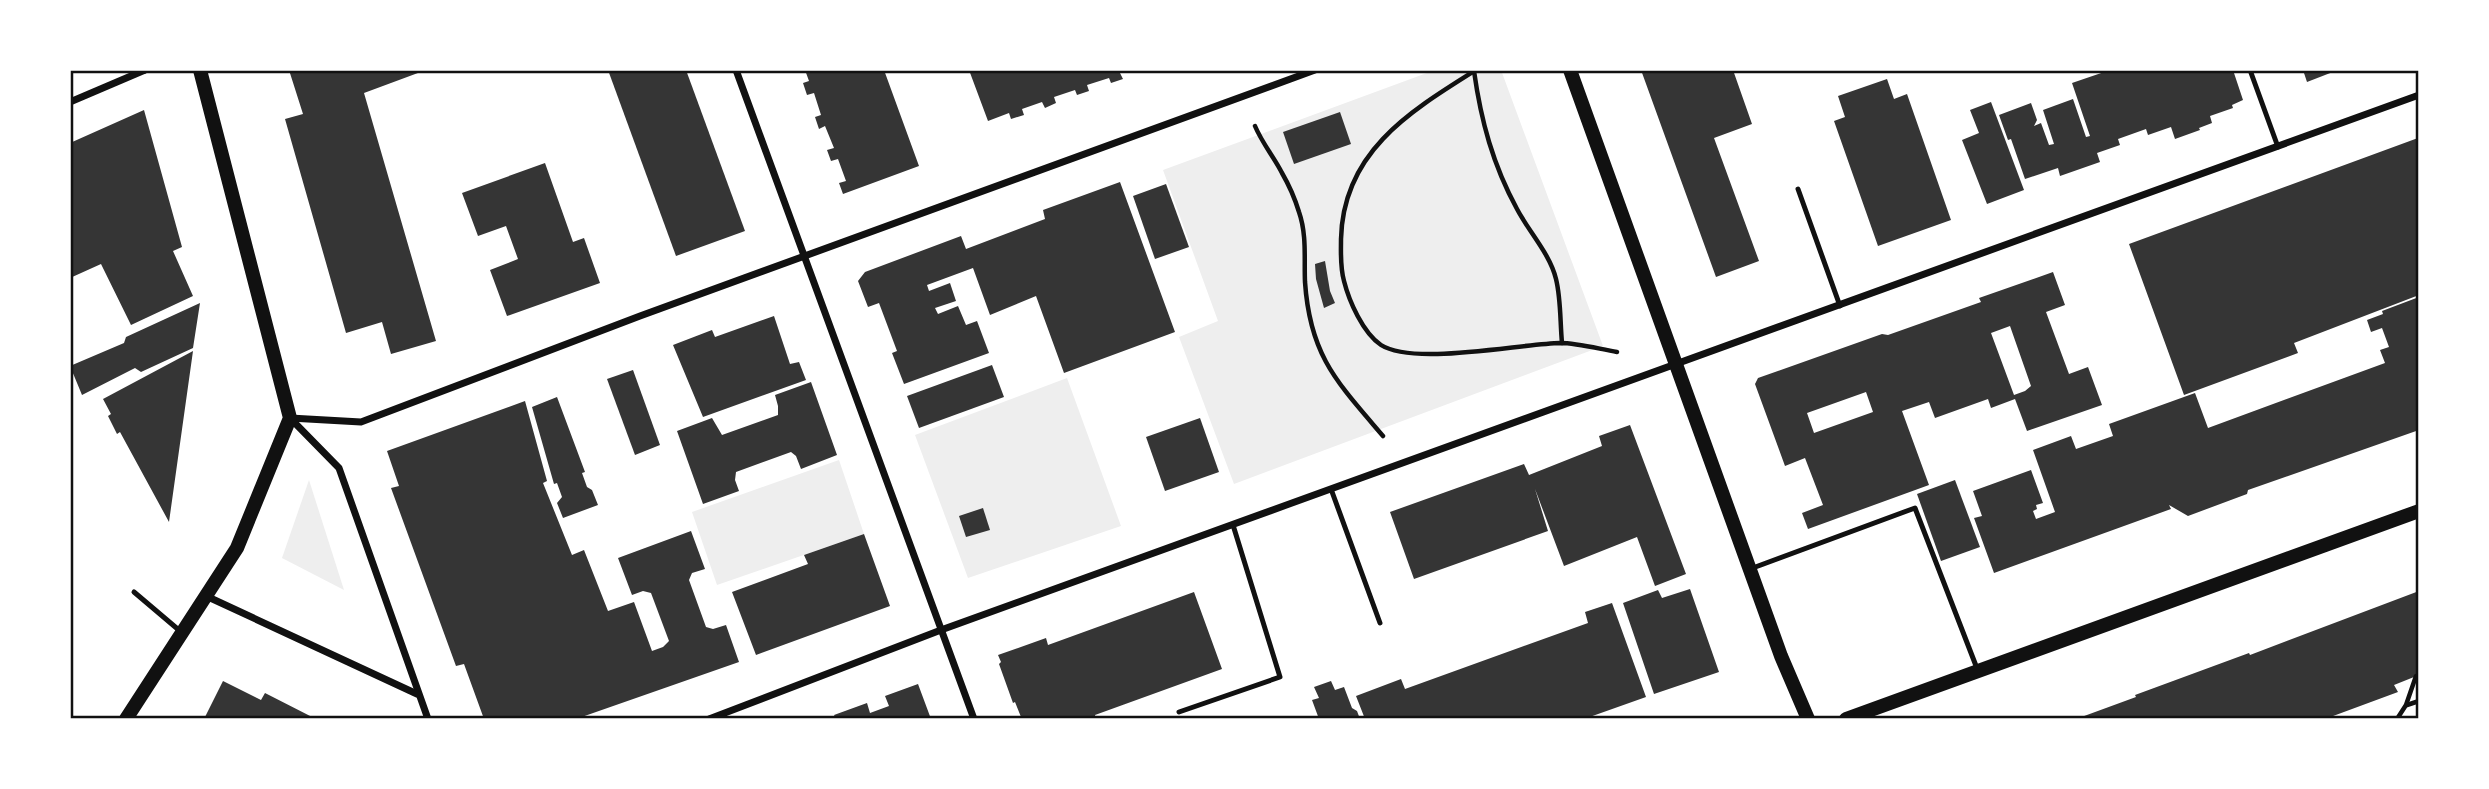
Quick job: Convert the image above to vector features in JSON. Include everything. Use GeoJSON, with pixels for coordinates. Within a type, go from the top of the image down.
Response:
{"type":"FeatureCollection","features":[{"type":"Feature","properties":{"kind":"main road"},"geometry":{"type":"LineString","coordinates":[[126,719],[236,548],[290,418],[200,70]]}},
{"type":"Feature","properties":{"kind":"main road"},"geometry":{"type":"LineString","coordinates":[[1570,70],[1781,656],[1808,719]]}},
{"type":"Feature","properties":{"kind":"main road"},"geometry":{"type":"LineString","coordinates":[[1846,719],[2419,511]]}},
{"type":"Feature","properties":{"kind":"street"},"geometry":{"type":"LineString","coordinates":[[70,102],[145,70]]}},
{"type":"Feature","properties":{"kind":"street"},"geometry":{"type":"LineString","coordinates":[[736,70],[974,719]]}},
{"type":"Feature","properties":{"kind":"street"},"geometry":{"type":"LineString","coordinates":[[290,418],[361,422],[804,256],[1315,70]]}},
{"type":"Feature","properties":{"kind":"street"},"geometry":{"type":"LineString","coordinates":[[709,719],[941,630],[2419,95]]}},
{"type":"Feature","properties":{"kind":"street"},"geometry":{"type":"LineString","coordinates":[[290,418],[339,468],[428,719]]}},
{"type":"Feature","properties":{"kind":"street"},"geometry":{"type":"LineString","coordinates":[[206,596],[417,694]]}},
{"type":"Feature","properties":{"kind":"lane"},"geometry":{"type":"LineString","coordinates":[[2250,70],[2278,147]]}},
{"type":"Feature","properties":{"kind":"lane"},"geometry":{"type":"LineString","coordinates":[[1798,189],[1840,306]]}},
{"type":"Feature","properties":{"kind":"lane"},"geometry":{"type":"LineString","coordinates":[[1331,489],[1380,623]]}},
{"type":"Feature","properties":{"kind":"lane"},"geometry":{"type":"LineString","coordinates":[[1750,569],[1915,508],[1978,671]]}},
{"type":"Feature","properties":{"kind":"lane"},"geometry":{"type":"LineString","coordinates":[[1180,712],[1280,677],[1233,525]]}},
{"type":"Feature","properties":{"kind":"lane"},"geometry":{"type":"LineString","coordinates":[[134,592],[183,633]]}},
{"type":"Feature","properties":{"kind":"path"},"geometry":{"type":"LineString","coordinates":[[1562,343],[1557,279],[1506,188],[1491,153],[1482,124],[1475,71],[1404,118],[1367,156],[1346,196],[1341,230],[1340,268],[1349,300],[1363,324],[1381,345],[1406,352],[1443,355],[1498,347],[1562,343],[1617,352]]}},
{"type":"Feature","properties":{"kind":"path"},"geometry":{"type":"LineString","coordinates":[[1255,126],[1260,139],[1282,173],[1300,214],[1306,252],[1305,279],[1309,316],[1320,351],[1335,381],[1383,436]]}},
{"type":"Feature","properties":{"kind":"path"},"geometry":{"type":"LineString","coordinates":[[2397,719],[2406,705],[2416,676]]}},
{"type":"Feature","properties":{"kind":"path"},"geometry":{"type":"LineString","coordinates":[[2406,705],[2419,701]]}},
{"type":"Feature","properties":{"kind":"shaded area"},"geometry":{"type":"Polygon","coordinates":[[[1435,70],[1501,70],[1603,346],[1234,484],[1179,337],[1218,321],[1163,170],[1435,70]]]}},
{"type":"Feature","properties":{"kind":"shaded area"},"geometry":{"type":"Polygon","coordinates":[[[1067,378],[1121,526],[968,578],[915,435],[1067,378]]]}},
{"type":"Feature","properties":{"kind":"shaded area"},"geometry":{"type":"Polygon","coordinates":[[[839,460],[864,534],[717,585],[692,512],[839,460]]]}},
{"type":"Feature","properties":{"kind":"shaded area"},"geometry":{"type":"Polygon","coordinates":[[[309,480],[344,590],[282,558],[309,480]]]}},
{"type":"Feature","properties":{"kind":"building"},"geometry":{"type":"Polygon","coordinates":[[[289,70],[426,70],[364,93],[436,341],[391,354],[382,322],[346,333],[285,119],[303,114],[289,70]]]}},
{"type":"Feature","properties":{"kind":"building"},"geometry":{"type":"Polygon","coordinates":[[[608,70],[686,70],[745,231],[676,256],[608,70]]]}},
{"type":"Feature","properties":{"kind":"building"},"geometry":{"type":"Polygon","coordinates":[[[805,70],[884,70],[919,166],[843,194],[839,183],[846,181],[838,159],[831,161],[827,150],[834,148],[825,126],[819,129],[815,117],[821,115],[814,93],[807,95],[803,83],[809,81],[805,70]]]}},
{"type":"Feature","properties":{"kind":"building"},"geometry":{"type":"Polygon","coordinates":[[[969,70],[1128,70],[1120,73],[1123,79],[1111,83],[1109,78],[1087,85],[1089,91],[1077,95],[1075,90],[1054,97],[1056,103],[1045,108],[1042,102],[1022,109],[1024,115],[1011,119],[1009,113],[988,121],[969,70]]]}},
{"type":"Feature","properties":{"kind":"building"},"geometry":{"type":"Polygon","coordinates":[[[1641,70],[1733,70],[1752,124],[1714,138],[1759,261],[1716,277],[1641,70]]]}},
{"type":"Feature","properties":{"kind":"building"},"geometry":{"type":"Polygon","coordinates":[[[2110,70],[2233,70],[2243,100],[2232,105],[2233,108],[2210,116],[2212,123],[2199,128],[2200,130],[2175,139],[2171,127],[2148,135],[2146,129],[2118,139],[2120,145],[2097,153],[2100,162],[2060,176],[2058,168],[2025,179],[1999,115],[2031,103],[2037,120],[2034,126],[2041,123],[2049,145],[2054,144],[2043,110],[2073,99],[2086,137],[2090,136],[2072,83],[2110,70]]]}},
{"type":"Feature","properties":{"kind":"building"},"geometry":{"type":"Polygon","coordinates":[[[2303,70],[2338,70],[2307,82],[2303,70]]]}},
{"type":"Feature","properties":{"kind":"building"},"geometry":{"type":"Polygon","coordinates":[[[1887,79],[1894,99],[1907,94],[1951,220],[1878,246],[1834,121],[1845,117],[1838,96],[1887,79]]]}},
{"type":"Feature","properties":{"kind":"building"},"geometry":{"type":"Polygon","coordinates":[[[1991,102],[2024,190],[1987,204],[1962,140],[1979,133],[1970,110],[1991,102]]]}},
{"type":"Feature","properties":{"kind":"building"},"geometry":{"type":"Polygon","coordinates":[[[144,110],[182,247],[173,251],[193,296],[131,325],[101,264],[70,278],[70,143],[144,110]]]}},
{"type":"Feature","properties":{"kind":"building"},"geometry":{"type":"Polygon","coordinates":[[[1340,112],[1351,144],[1294,164],[1283,132],[1340,112]]]}},
{"type":"Feature","properties":{"kind":"building"},"geometry":{"type":"Polygon","coordinates":[[[2418,138],[2419,295],[2294,343],[2298,353],[2184,395],[2129,244],[2418,138]]]}},
{"type":"Feature","properties":{"kind":"building"},"geometry":{"type":"Polygon","coordinates":[[[545,163],[573,242],[584,238],[600,283],[507,316],[490,270],[518,259],[506,226],[478,236],[462,193],[545,163]]]}},
{"type":"Feature","properties":{"kind":"building"},"geometry":{"type":"Polygon","coordinates":[[[1120,182],[1175,332],[1064,373],[1036,296],[990,315],[973,268],[927,285],[929,291],[950,283],[956,301],[935,308],[938,314],[958,306],[966,325],[977,321],[989,353],[904,384],[892,353],[897,351],[879,303],[868,307],[858,281],[865,272],[961,236],[966,249],[1045,219],[1043,210],[1120,182]]]}},
{"type":"Feature","properties":{"kind":"building"},"geometry":{"type":"Polygon","coordinates":[[[1166,184],[1189,247],[1155,259],[1133,196],[1166,184]]]}},
{"type":"Feature","properties":{"kind":"building"},"geometry":{"type":"Polygon","coordinates":[[[1325,261],[1335,303],[1324,308],[1315,264],[1325,261]]]}},
{"type":"Feature","properties":{"kind":"building"},"geometry":{"type":"Polygon","coordinates":[[[2053,272],[2065,305],[2046,312],[2069,374],[2088,367],[2102,405],[2027,431],[2015,399],[1991,408],[1988,399],[1935,418],[1929,402],[1902,411],[1929,485],[1808,529],[1802,513],[1823,505],[1805,458],[1785,466],[1755,384],[1758,378],[1981,302],[1979,298],[2053,272]],[[2010,326],[1991,333],[2014,395],[2031,386],[2010,326]],[[1866,392],[1807,413],[1814,433],[1873,412],[1866,392]]]}},
{"type":"Feature","properties":{"kind":"building"},"geometry":{"type":"Polygon","coordinates":[[[2419,297],[2419,430],[2248,490],[2247,494],[2188,516],[2169,505],[2171,509],[1994,573],[1974,518],[1982,516],[1973,491],[2031,470],[2043,503],[2036,505],[2037,509],[2033,511],[2036,519],[2055,512],[2033,450],[2071,436],[2076,449],[2113,436],[2109,424],[2195,393],[2208,428],[2385,363],[2380,350],[2389,347],[2382,328],[2371,332],[2367,320],[2383,314],[2382,311],[2419,297]]]}},
{"type":"Feature","properties":{"kind":"building"},"geometry":{"type":"Polygon","coordinates":[[[200,303],[193,348],[141,372],[135,368],[82,395],[70,366],[124,343],[126,337],[200,303]]]}},
{"type":"Feature","properties":{"kind":"building"},"geometry":{"type":"Polygon","coordinates":[[[774,316],[790,364],[799,362],[806,380],[703,417],[673,345],[712,330],[715,337],[774,316]]]}},
{"type":"Feature","properties":{"kind":"building"},"geometry":{"type":"Polygon","coordinates":[[[193,351],[169,522],[120,432],[117,434],[103,399],[193,351]]]}},
{"type":"Feature","properties":{"kind":"building"},"geometry":{"type":"Polygon","coordinates":[[[992,365],[1004,397],[919,428],[907,396],[992,365]]]}},
{"type":"Feature","properties":{"kind":"building"},"geometry":{"type":"Polygon","coordinates":[[[633,370],[660,445],[635,455],[607,379],[633,370]]]}},
{"type":"Feature","properties":{"kind":"building"},"geometry":{"type":"Polygon","coordinates":[[[811,382],[837,455],[801,469],[796,456],[791,452],[736,472],[735,480],[739,491],[703,504],[677,431],[712,418],[722,435],[778,415],[775,395],[811,382]]]}},
{"type":"Feature","properties":{"kind":"building"},"geometry":{"type":"Polygon","coordinates":[[[557,397],[585,472],[582,473],[587,487],[592,490],[598,505],[563,518],[557,503],[562,497],[557,483],[554,484],[532,407],[557,397]]]}},
{"type":"Feature","properties":{"kind":"building"},"geometry":{"type":"Polygon","coordinates":[[[525,401],[547,481],[543,483],[572,555],[584,550],[608,611],[634,602],[652,651],[663,647],[669,641],[651,593],[643,591],[632,595],[618,558],[691,531],[705,569],[692,573],[689,580],[706,627],[713,629],[726,625],[739,662],[576,719],[484,719],[464,664],[456,666],[391,488],[399,486],[387,451],[525,401]]]}},
{"type":"Feature","properties":{"kind":"building"},"geometry":{"type":"Polygon","coordinates":[[[1200,418],[1219,472],[1165,491],[1146,437],[1200,418]]]}},
{"type":"Feature","properties":{"kind":"building"},"geometry":{"type":"Polygon","coordinates":[[[1630,425],[1686,574],[1655,586],[1637,537],[1564,566],[1535,489],[1548,531],[1414,579],[1390,512],[1524,464],[1529,475],[1602,446],[1599,436],[1630,425]]]}},
{"type":"Feature","properties":{"kind":"building"},"geometry":{"type":"Polygon","coordinates":[[[1955,480],[1980,547],[1941,561],[1917,494],[1955,480]]]}},
{"type":"Feature","properties":{"kind":"building"},"geometry":{"type":"Polygon","coordinates":[[[983,508],[990,530],[966,537],[959,516],[983,508]]]}},
{"type":"Feature","properties":{"kind":"building"},"geometry":{"type":"Polygon","coordinates":[[[864,534],[890,606],[756,655],[732,592],[808,564],[804,555],[864,534]]]}},
{"type":"Feature","properties":{"kind":"building"},"geometry":{"type":"Polygon","coordinates":[[[1690,589],[1719,672],[1654,694],[1623,603],[1658,590],[1662,598],[1690,589]]]}},
{"type":"Feature","properties":{"kind":"building"},"geometry":{"type":"Polygon","coordinates":[[[2419,591],[2419,675],[2394,685],[2398,692],[2325,719],[2076,719],[2136,697],[2135,695],[2419,591]]]}},
{"type":"Feature","properties":{"kind":"building"},"geometry":{"type":"Polygon","coordinates":[[[1194,592],[1222,669],[1095,715],[1096,719],[1016,719],[1021,717],[1015,702],[1013,703],[998,655],[1046,638],[1048,645],[1194,592]]]}},
{"type":"Feature","properties":{"kind":"building"},"geometry":{"type":"Polygon","coordinates":[[[1612,603],[1646,697],[1584,719],[1365,719],[1356,696],[1401,679],[1405,689],[1588,623],[1585,612],[1612,603]]]}},
{"type":"Feature","properties":{"kind":"building"},"geometry":{"type":"Polygon","coordinates":[[[223,681],[261,700],[265,693],[316,719],[204,719],[223,681]]]}},
{"type":"Feature","properties":{"kind":"building"},"geometry":{"type":"Polygon","coordinates":[[[1331,681],[1335,690],[1344,687],[1352,708],[1357,711],[1360,719],[1319,719],[1312,700],[1319,698],[1314,687],[1331,681]]]}},
{"type":"Feature","properties":{"kind":"building"},"geometry":{"type":"Polygon","coordinates":[[[918,684],[931,719],[836,719],[834,715],[867,703],[870,713],[889,706],[885,696],[918,684]]]}}]}
